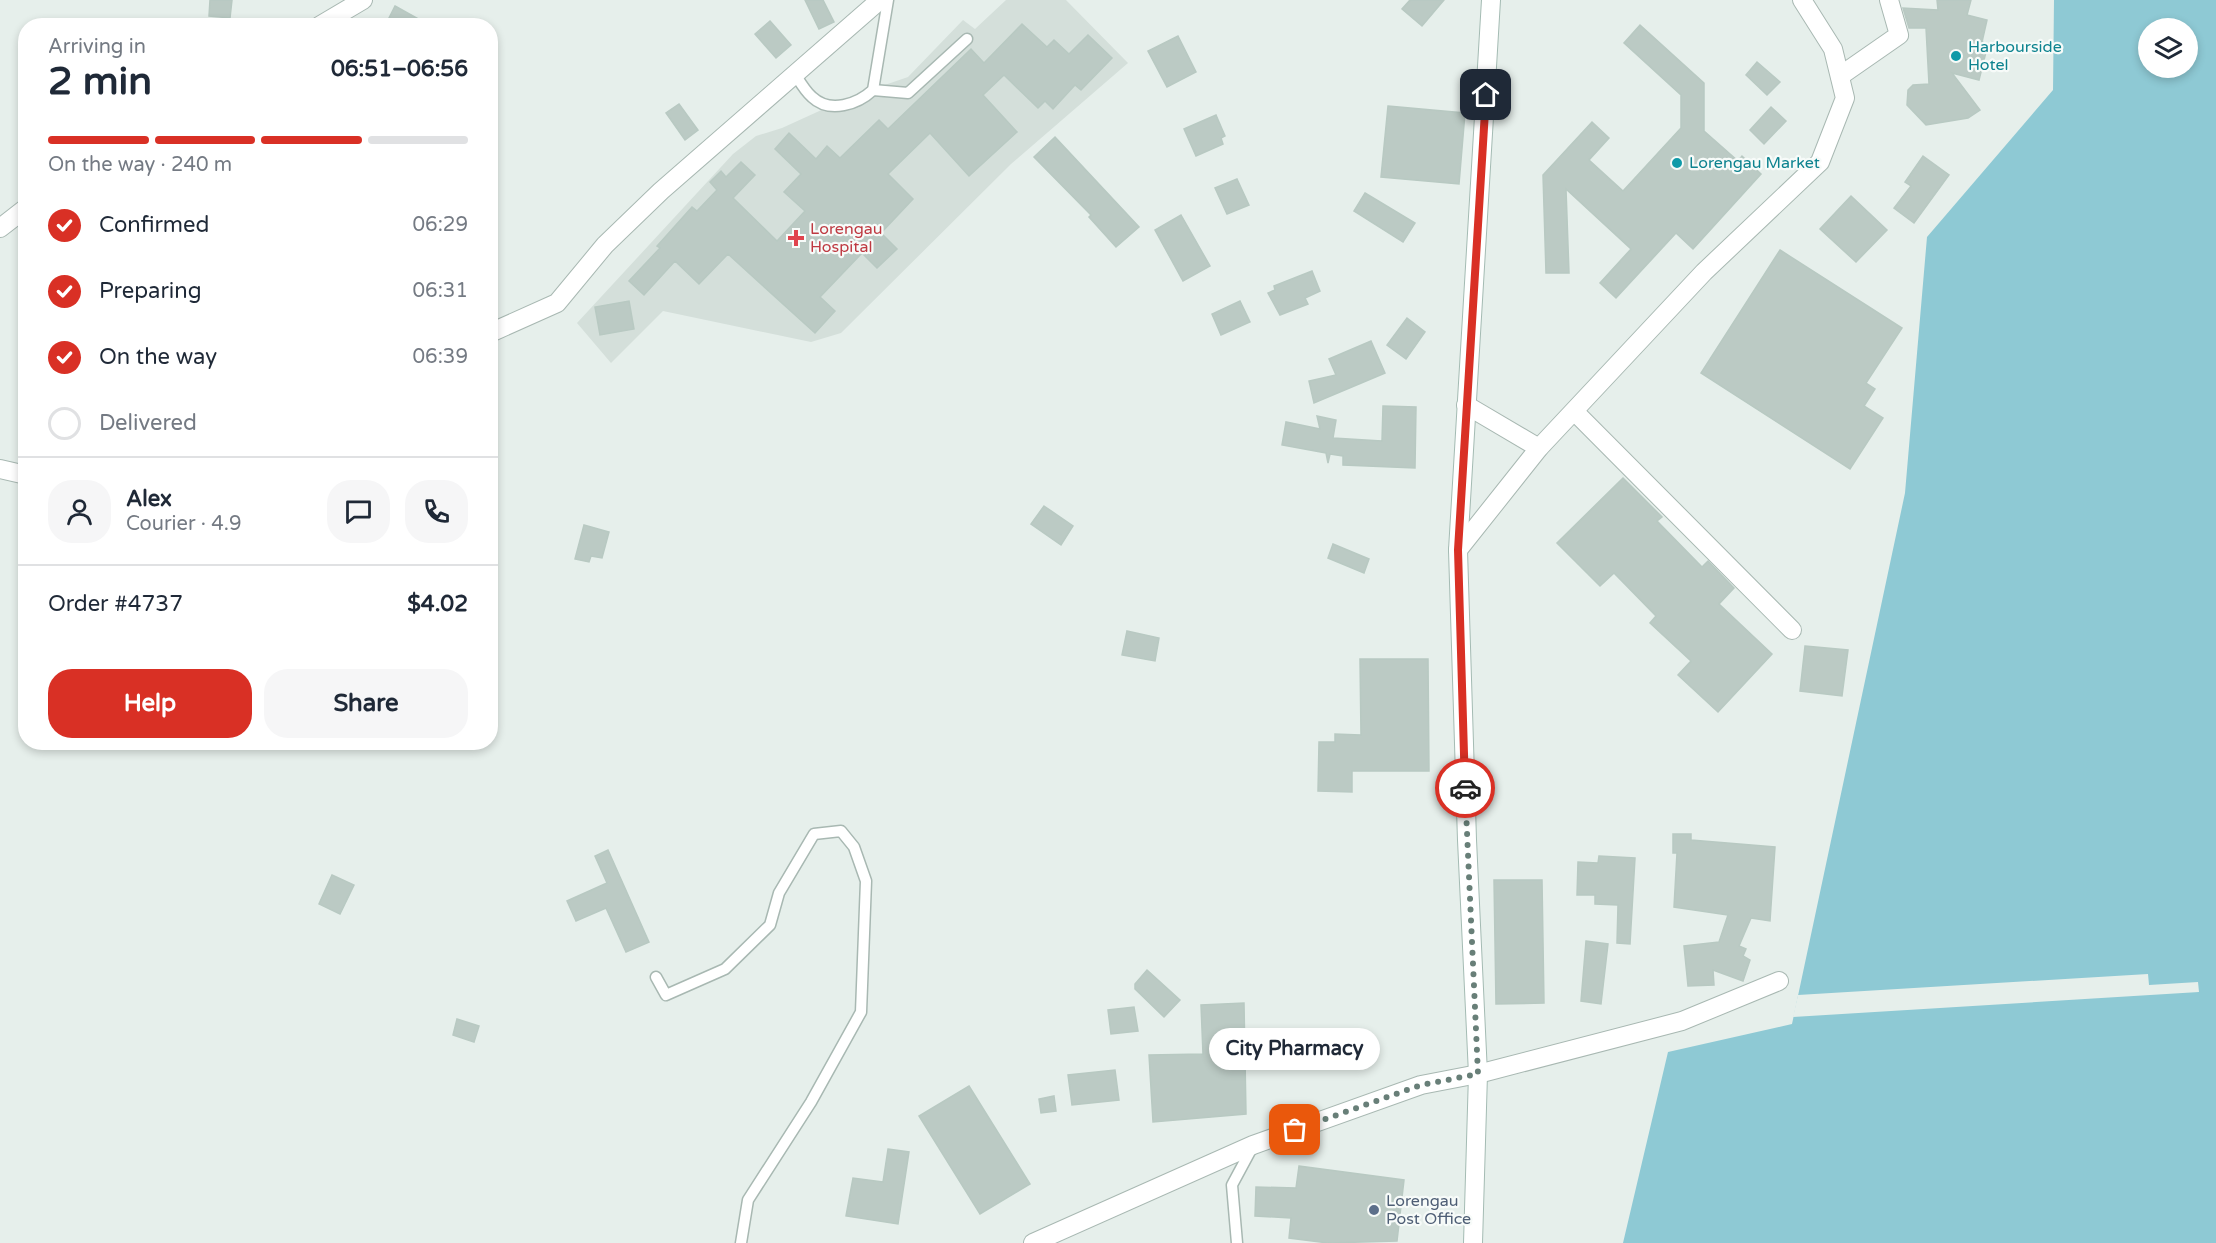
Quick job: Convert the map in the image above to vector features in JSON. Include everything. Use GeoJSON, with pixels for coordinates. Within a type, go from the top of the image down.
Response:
{"type":"FeatureCollection","features":[{"type":"Feature","properties":{"kind":"street"},"geometry":{"type":"LineString","coordinates":[[333,18],[363,0]]}},
{"type":"Feature","properties":{"kind":"street"},"geometry":{"type":"LineString","coordinates":[[498,329],[557,303],[605,245],[661,191],[880,0]]}},
{"type":"Feature","properties":{"kind":"street"},"geometry":{"type":"LineString","coordinates":[[1473,1243],[1478,1074],[1467,840],[1458,550],[1491,0]]}},
{"type":"Feature","properties":{"kind":"street"},"geometry":{"type":"LineString","coordinates":[[1458,550],[1539,448],[1704,272],[1820,162],[1845,98],[1833,49],[1802,0]]}},
{"type":"Feature","properties":{"kind":"street"},"geometry":{"type":"LineString","coordinates":[[1840,76],[1899,35],[1889,0]]}},
{"type":"Feature","properties":{"kind":"street"},"geometry":{"type":"LineString","coordinates":[[0,228],[18,214]]}},
{"type":"Feature","properties":{"kind":"street"},"geometry":{"type":"LineString","coordinates":[[1466,405],[1539,448]]}},
{"type":"Feature","properties":{"kind":"street"},"geometry":{"type":"LineString","coordinates":[[1575,412],[1792,630]]}},
{"type":"Feature","properties":{"kind":"street"},"geometry":{"type":"LineString","coordinates":[[0,470],[18,473]]}},
{"type":"Feature","properties":{"kind":"street"},"geometry":{"type":"LineString","coordinates":[[1033,1243],[1253,1145],[1421,1085],[1478,1074],[1682,1021],[1779,981]]}},
{"type":"Feature","properties":{"kind":"lane"},"geometry":{"type":"LineString","coordinates":[[795,74],[810,96],[827,105],[852,104],[862,100],[873,90],[888,0]]}},
{"type":"Feature","properties":{"kind":"lane"},"geometry":{"type":"LineString","coordinates":[[873,90],[908,93],[967,39]]}},
{"type":"Feature","properties":{"kind":"lane"},"geometry":{"type":"LineString","coordinates":[[656,977],[666,995],[725,969],[770,925],[780,893],[814,834],[841,831],[854,847],[866,881],[861,1012],[812,1102],[748,1200],[741,1243]]}},
{"type":"Feature","properties":{"kind":"lane"},"geometry":{"type":"LineString","coordinates":[[1237,1243],[1232,1185],[1253,1145]]}},
{"type":"Feature","properties":{"kind":"shaded area","name":"Lorengau Hospital"},"geometry":{"type":"Polygon","coordinates":[[[1006,0],[1066,0],[1128,63],[1011,164],[841,333],[811,342],[663,311],[611,363],[577,323],[733,154],[756,136],[782,128],[850,97],[908,77],[963,20],[975,29],[1006,0]]]}},
{"type":"Feature","properties":{"kind":"water"},"geometry":{"type":"Polygon","coordinates":[[[2054,0],[2216,0],[2216,1243],[1623,1243],[1668,1052],[1792,1024],[1905,493],[1927,237],[2053,90],[2054,0]]]}},
{"type":"Feature","properties":{"kind":"pier"},"geometry":{"type":"Polygon","coordinates":[[[2148,974],[2149,985],[2198,982],[2199,992],[1793,1017],[1798,995],[2148,974]]]}},
{"type":"Feature","properties":{"kind":"building"},"geometry":{"type":"Polygon","coordinates":[[[210,0],[232,0],[230,18],[209,16],[210,0]]]}},
{"type":"Feature","properties":{"kind":"building"},"geometry":{"type":"Polygon","coordinates":[[[805,0],[823,0],[834,22],[819,29],[805,0]]]}},
{"type":"Feature","properties":{"kind":"building"},"geometry":{"type":"Polygon","coordinates":[[[1410,0],[1444,0],[1422,26],[1402,9],[1410,0]]]}},
{"type":"Feature","properties":{"kind":"building","name":"Harbourside Hotel"},"geometry":{"type":"Polygon","coordinates":[[[1937,0],[1971,0],[1967,15],[1987,20],[1982,42],[1988,44],[1979,80],[1952,73],[1980,110],[1968,118],[1926,125],[1907,105],[1908,90],[1913,85],[1929,84],[1926,28],[1909,28],[1903,8],[1938,10],[1937,0]]]}},
{"type":"Feature","properties":{"kind":"building"},"geometry":{"type":"Polygon","coordinates":[[[395,6],[417,18],[389,18],[395,6]]]}},
{"type":"Feature","properties":{"kind":"building"},"geometry":{"type":"Polygon","coordinates":[[[770,21],[791,45],[776,58],[755,34],[770,21]]]}},
{"type":"Feature","properties":{"kind":"building"},"geometry":{"type":"Polygon","coordinates":[[[1022,24],[1047,47],[1054,40],[1069,54],[1088,35],[1112,58],[1081,90],[1075,85],[1053,109],[1045,101],[1038,108],[1004,75],[983,95],[1017,132],[969,176],[930,133],[888,174],[913,199],[881,233],[897,249],[877,268],[862,253],[820,297],[835,311],[815,333],[728,254],[699,284],[675,261],[644,295],[629,281],[660,248],[657,246],[692,207],[697,211],[717,190],[710,182],[721,171],[726,177],[741,162],[755,175],[733,198],[777,241],[805,211],[784,192],[801,174],[775,149],[789,133],[816,159],[827,146],[840,158],[879,120],[888,129],[971,49],[984,63],[1022,24]]]}},
{"type":"Feature","properties":{"kind":"building","name":"Lorengau Market"},"geometry":{"type":"Polygon","coordinates":[[[1640,25],[1704,83],[1704,131],[1738,161],[1742,156],[1761,174],[1693,249],[1676,233],[1616,298],[1600,283],[1631,249],[1566,189],[1569,273],[1546,273],[1543,175],[1592,122],[1609,138],[1589,160],[1623,191],[1681,128],[1681,95],[1624,43],[1640,25]]]}},
{"type":"Feature","properties":{"kind":"building"},"geometry":{"type":"Polygon","coordinates":[[[1178,36],[1196,72],[1167,87],[1148,51],[1178,36]]]}},
{"type":"Feature","properties":{"kind":"building"},"geometry":{"type":"Polygon","coordinates":[[[1757,62],[1780,82],[1767,95],[1746,75],[1757,62]]]}},
{"type":"Feature","properties":{"kind":"building"},"geometry":{"type":"Polygon","coordinates":[[[679,104],[698,130],[685,140],[666,113],[679,104]]]}},
{"type":"Feature","properties":{"kind":"building"},"geometry":{"type":"Polygon","coordinates":[[[1388,106],[1465,113],[1459,184],[1381,177],[1388,106]]]}},
{"type":"Feature","properties":{"kind":"building"},"geometry":{"type":"Polygon","coordinates":[[[1771,107],[1786,121],[1764,144],[1750,130],[1771,107]]]}},
{"type":"Feature","properties":{"kind":"building"},"geometry":{"type":"Polygon","coordinates":[[[1216,115],[1225,136],[1221,138],[1223,144],[1196,156],[1184,129],[1216,115]]]}},
{"type":"Feature","properties":{"kind":"building"},"geometry":{"type":"Polygon","coordinates":[[[1055,137],[1139,227],[1116,247],[1089,217],[1091,215],[1034,157],[1055,137]]]}},
{"type":"Feature","properties":{"kind":"building"},"geometry":{"type":"Polygon","coordinates":[[[1923,156],[1949,175],[1914,223],[1894,208],[1911,186],[1905,182],[1923,156]]]}},
{"type":"Feature","properties":{"kind":"building"},"geometry":{"type":"Polygon","coordinates":[[[1237,179],[1249,205],[1227,214],[1215,188],[1237,179]]]}},
{"type":"Feature","properties":{"kind":"building"},"geometry":{"type":"Polygon","coordinates":[[[1365,193],[1415,223],[1403,242],[1354,211],[1365,193]]]}},
{"type":"Feature","properties":{"kind":"building"},"geometry":{"type":"Polygon","coordinates":[[[1851,196],[1887,230],[1856,262],[1820,229],[1851,196]]]}},
{"type":"Feature","properties":{"kind":"building"},"geometry":{"type":"Polygon","coordinates":[[[1181,215],[1210,266],[1183,281],[1155,230],[1181,215]]]}},
{"type":"Feature","properties":{"kind":"building"},"geometry":{"type":"Polygon","coordinates":[[[1780,250],[1902,328],[1866,383],[1875,389],[1864,406],[1883,418],[1850,469],[1701,373],[1780,250]]]}},
{"type":"Feature","properties":{"kind":"building"},"geometry":{"type":"Polygon","coordinates":[[[1312,271],[1320,291],[1305,298],[1308,304],[1280,315],[1268,293],[1275,290],[1274,286],[1312,271]]]}},
{"type":"Feature","properties":{"kind":"building"},"geometry":{"type":"Polygon","coordinates":[[[629,301],[634,329],[600,335],[595,307],[629,301]]]}},
{"type":"Feature","properties":{"kind":"building"},"geometry":{"type":"Polygon","coordinates":[[[1240,301],[1250,322],[1221,335],[1212,314],[1240,301]]]}},
{"type":"Feature","properties":{"kind":"building"},"geometry":{"type":"Polygon","coordinates":[[[1407,318],[1425,332],[1406,359],[1387,345],[1407,318]]]}},
{"type":"Feature","properties":{"kind":"building"},"geometry":{"type":"Polygon","coordinates":[[[1371,341],[1385,373],[1314,403],[1309,381],[1336,375],[1329,359],[1371,341]]]}},
{"type":"Feature","properties":{"kind":"building"},"geometry":{"type":"Polygon","coordinates":[[[1383,406],[1416,407],[1415,468],[1343,465],[1343,456],[1330,454],[1328,463],[1326,453],[1282,445],[1286,422],[1320,429],[1317,416],[1336,420],[1333,438],[1382,441],[1383,406]]]}},
{"type":"Feature","properties":{"kind":"building"},"geometry":{"type":"Polygon","coordinates":[[[1623,478],[1662,517],[1657,521],[1702,567],[1708,561],[1734,588],[1719,604],[1772,654],[1718,712],[1678,675],[1691,661],[1650,623],[1656,616],[1614,573],[1600,586],[1557,543],[1623,478]]]}},
{"type":"Feature","properties":{"kind":"building"},"geometry":{"type":"Polygon","coordinates":[[[1044,506],[1073,526],[1061,545],[1031,524],[1044,506]]]}},
{"type":"Feature","properties":{"kind":"building"},"geometry":{"type":"Polygon","coordinates":[[[584,525],[609,532],[602,558],[591,556],[589,562],[575,559],[584,525]]]}},
{"type":"Feature","properties":{"kind":"building"},"geometry":{"type":"Polygon","coordinates":[[[1333,544],[1369,559],[1364,573],[1328,558],[1333,544]]]}},
{"type":"Feature","properties":{"kind":"building"},"geometry":{"type":"Polygon","coordinates":[[[1127,631],[1159,638],[1155,661],[1122,655],[1127,631]]]}},
{"type":"Feature","properties":{"kind":"building"},"geometry":{"type":"Polygon","coordinates":[[[1805,646],[1848,650],[1842,696],[1800,691],[1805,646]]]}},
{"type":"Feature","properties":{"kind":"building"},"geometry":{"type":"Polygon","coordinates":[[[1360,659],[1428,659],[1429,771],[1352,771],[1352,792],[1318,791],[1319,742],[1335,742],[1335,734],[1361,735],[1360,659]]]}},
{"type":"Feature","properties":{"kind":"building"},"geometry":{"type":"Polygon","coordinates":[[[1673,834],[1691,834],[1691,840],[1775,847],[1770,921],[1751,918],[1739,946],[1746,949],[1743,956],[1750,960],[1743,981],[1713,970],[1714,985],[1688,986],[1684,946],[1719,942],[1728,915],[1674,907],[1677,853],[1673,853],[1673,834]]]}},
{"type":"Feature","properties":{"kind":"building"},"geometry":{"type":"Polygon","coordinates":[[[608,850],[649,942],[626,952],[606,908],[576,921],[567,901],[607,883],[595,856],[608,850]]]}},
{"type":"Feature","properties":{"kind":"building"},"geometry":{"type":"Polygon","coordinates":[[[1599,856],[1635,858],[1630,944],[1617,943],[1618,905],[1595,904],[1595,895],[1577,895],[1578,862],[1598,863],[1599,856]]]}},
{"type":"Feature","properties":{"kind":"building"},"geometry":{"type":"Polygon","coordinates":[[[332,875],[354,885],[340,914],[319,904],[332,875]]]}},
{"type":"Feature","properties":{"kind":"building"},"geometry":{"type":"Polygon","coordinates":[[[1494,880],[1542,880],[1544,1003],[1496,1004],[1494,880]]]}},
{"type":"Feature","properties":{"kind":"building"},"geometry":{"type":"Polygon","coordinates":[[[1586,941],[1608,944],[1601,1004],[1581,1001],[1586,941]]]}},
{"type":"Feature","properties":{"kind":"building"},"geometry":{"type":"Polygon","coordinates":[[[1147,970],[1180,1000],[1164,1017],[1135,989],[1135,984],[1147,970]]]}},
{"type":"Feature","properties":{"kind":"building"},"geometry":{"type":"Polygon","coordinates":[[[1244,1003],[1246,1114],[1153,1122],[1149,1055],[1203,1054],[1201,1005],[1244,1003]]]}},
{"type":"Feature","properties":{"kind":"building"},"geometry":{"type":"Polygon","coordinates":[[[1134,1007],[1138,1031],[1111,1034],[1108,1010],[1134,1007]]]}},
{"type":"Feature","properties":{"kind":"building"},"geometry":{"type":"Polygon","coordinates":[[[457,1019],[479,1026],[474,1042],[453,1035],[457,1019]]]}},
{"type":"Feature","properties":{"kind":"building"},"geometry":{"type":"Polygon","coordinates":[[[1115,1070],[1119,1100],[1072,1105],[1068,1075],[1115,1070]]]}},
{"type":"Feature","properties":{"kind":"building"},"geometry":{"type":"Polygon","coordinates":[[[969,1086],[1030,1184],[980,1214],[919,1116],[969,1086]]]}},
{"type":"Feature","properties":{"kind":"building"},"geometry":{"type":"Polygon","coordinates":[[[1054,1096],[1056,1111],[1041,1113],[1039,1099],[1054,1096]]]}},
{"type":"Feature","properties":{"kind":"building"},"geometry":{"type":"Polygon","coordinates":[[[888,1149],[909,1152],[898,1224],[846,1216],[853,1178],[883,1182],[888,1149]]]}},
{"type":"Feature","properties":{"kind":"building"},"geometry":{"type":"Polygon","coordinates":[[[1299,1166],[1404,1180],[1397,1241],[1328,1243],[1289,1238],[1291,1218],[1255,1216],[1256,1187],[1296,1188],[1299,1166]]]}},
{"type":"Feature","properties":{"kind":"way so far"},"geometry":{"type":"LineString","coordinates":[[1295,1130],[1421,1085],[1478,1074],[1465,788]]}},
{"type":"Feature","properties":{"kind":"place","name":"Harbourside Hotel"},"geometry":{"type":"Point","coordinates":[1956,56]}},
{"type":"Feature","properties":{"kind":"place","name":"Lorengau Market"},"geometry":{"type":"Point","coordinates":[1677,163]}},
{"type":"Feature","properties":{"kind":"place","name":"Lorengau Hospital"},"geometry":{"type":"Point","coordinates":[796,238]}},
{"type":"Feature","properties":{"kind":"place","name":"City Pharmacy"},"geometry":{"type":"Point","coordinates":[1295,1130]}},
{"type":"Feature","properties":{"kind":"place","name":"Lorengau Post Office"},"geometry":{"type":"Point","coordinates":[1374,1210]}},
{"type":"Feature","properties":{"kind":"route"},"geometry":{"type":"LineString","coordinates":[[1465,788],[1458,550],[1486,95]]}}]}
